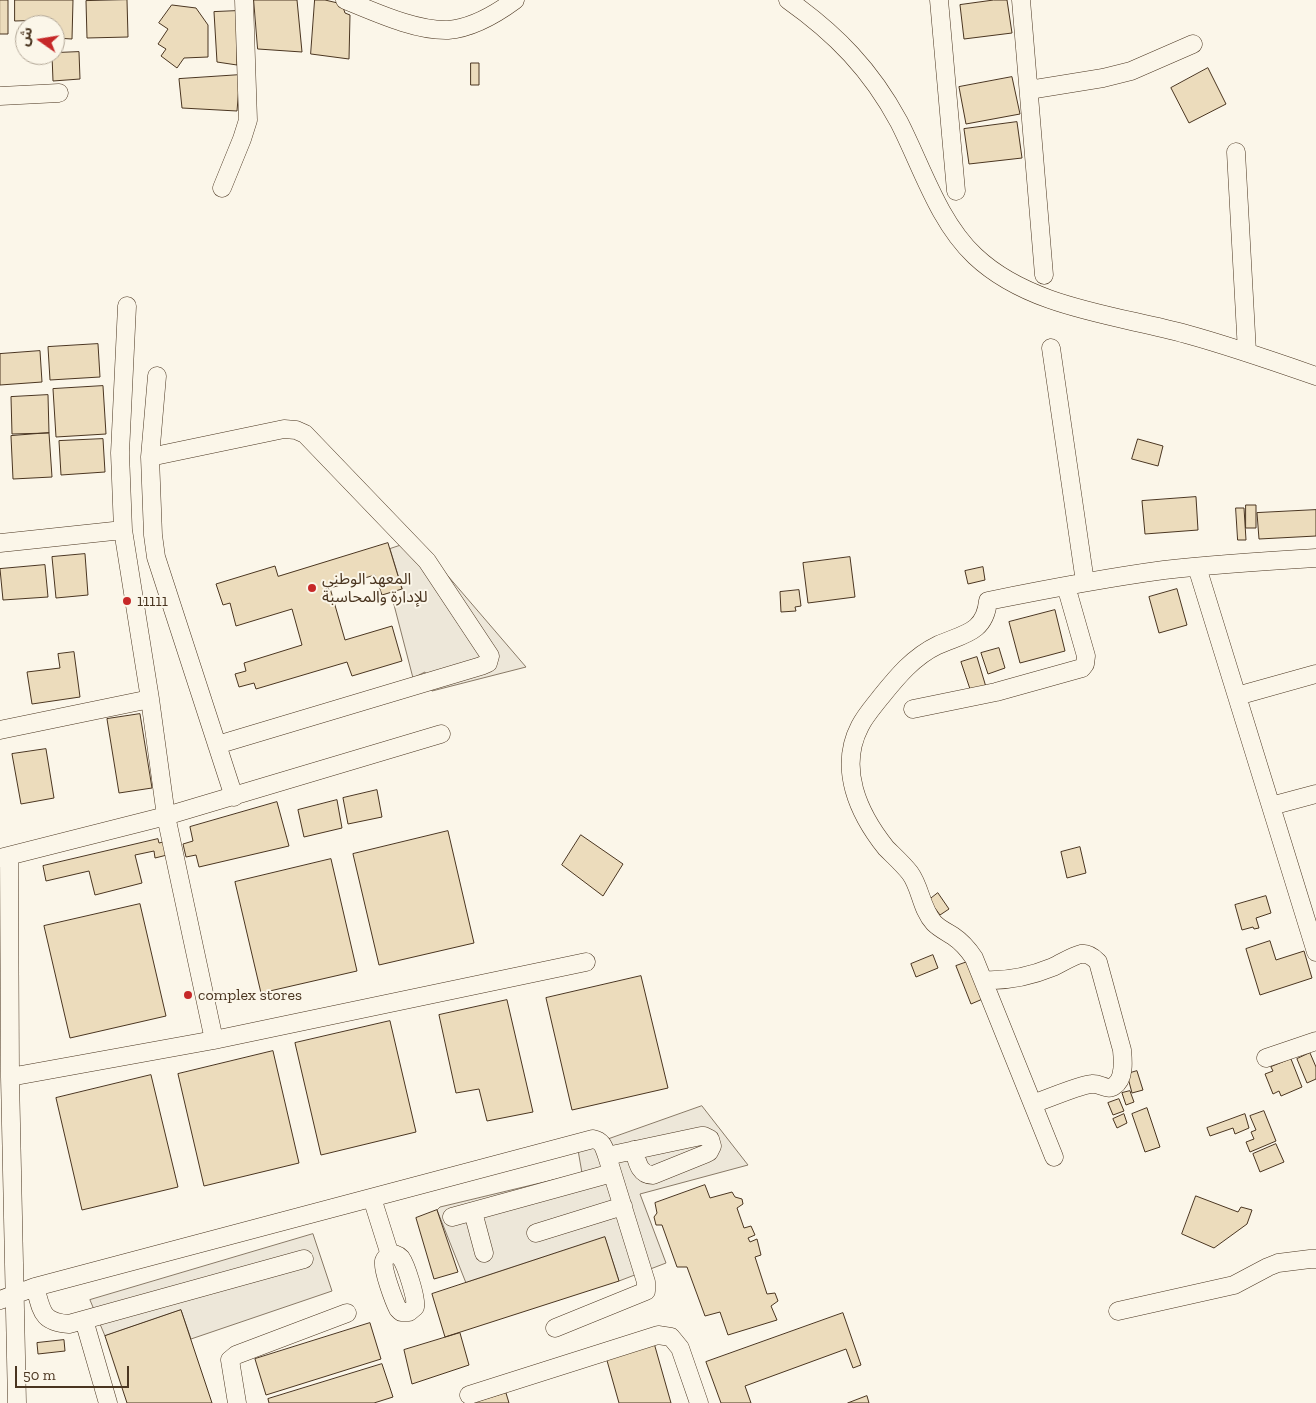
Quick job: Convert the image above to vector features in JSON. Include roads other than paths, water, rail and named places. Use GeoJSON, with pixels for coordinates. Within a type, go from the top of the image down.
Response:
{"type":"FeatureCollection","features":[{"type":"Feature","properties":{"kind":"street"},"geometry":{"type":"LineString","coordinates":[[222,188],[248,120],[244,0]]}},
{"type":"Feature","properties":{"kind":"street"},"geometry":{"type":"LineString","coordinates":[[344,0],[407,23],[449,30],[488,18],[515,0]]}},
{"type":"Feature","properties":{"kind":"street"},"geometry":{"type":"LineString","coordinates":[[788,0],[815,19],[834,36],[861,66],[884,96],[941,210],[957,235],[975,256],[997,275],[1025,290],[1052,301],[1187,334],[1316,376]]}},
{"type":"Feature","properties":{"kind":"street"},"geometry":{"type":"LineString","coordinates":[[939,0],[956,190]]}},
{"type":"Feature","properties":{"kind":"street"},"geometry":{"type":"LineString","coordinates":[[1021,0],[1044,275]]}},
{"type":"Feature","properties":{"kind":"street"},"geometry":{"type":"LineString","coordinates":[[1029,90],[1103,78],[1132,71],[1193,44]]}},
{"type":"Feature","properties":{"kind":"street"},"geometry":{"type":"LineString","coordinates":[[0,96],[59,94]]}},
{"type":"Feature","properties":{"kind":"street"},"geometry":{"type":"LineString","coordinates":[[1236,152],[1246,352]]}},
{"type":"Feature","properties":{"kind":"street"},"geometry":{"type":"LineString","coordinates":[[127,306],[120,452],[123,530],[150,699],[166,816],[214,1040]]}},
{"type":"Feature","properties":{"kind":"street"},"geometry":{"type":"LineString","coordinates":[[1051,348],[1085,582]]}},
{"type":"Feature","properties":{"kind":"street"},"geometry":{"type":"LineString","coordinates":[[157,376],[150,457],[152,535],[156,557],[234,797]]}},
{"type":"Feature","properties":{"kind":"street"},"geometry":{"type":"LineString","coordinates":[[150,457],[284,429],[296,430],[305,434],[426,562],[490,656],[488,663],[480,666],[217,745]]}},
{"type":"Feature","properties":{"kind":"street"},"geometry":{"type":"LineString","coordinates":[[0,543],[123,530]]}},
{"type":"Feature","properties":{"kind":"street"},"geometry":{"type":"LineString","coordinates":[[1054,1157],[985,980],[974,958],[967,948],[940,928],[929,917],[916,882],[885,846],[864,813],[852,787],[850,773],[852,748],[858,731],[866,716],[900,674],[927,651],[973,631],[982,621],[988,608],[988,601],[1085,582],[1197,567],[1316,558]]}},
{"type":"Feature","properties":{"kind":"street"},"geometry":{"type":"LineString","coordinates":[[1197,567],[1271,806],[1311,916],[1316,952]]}},
{"type":"Feature","properties":{"kind":"street"},"geometry":{"type":"LineString","coordinates":[[913,709],[996,692],[1082,668],[1086,656],[1066,586]]}},
{"type":"Feature","properties":{"kind":"street"},"geometry":{"type":"LineString","coordinates":[[1237,696],[1316,674]]}},
{"type":"Feature","properties":{"kind":"street"},"geometry":{"type":"LineString","coordinates":[[0,730],[150,699]]}},
{"type":"Feature","properties":{"kind":"street"},"geometry":{"type":"LineString","coordinates":[[17,1403],[7,1298],[10,1077],[4,857],[234,797],[441,734]]}},
{"type":"Feature","properties":{"kind":"street"},"geometry":{"type":"LineString","coordinates":[[1271,806],[1316,794]]}},
{"type":"Feature","properties":{"kind":"street"},"geometry":{"type":"LineString","coordinates":[[985,980],[1004,980],[1031,974],[1082,954],[1090,955],[1098,962],[1122,1050],[1123,1060],[1117,1084],[1113,1088],[1097,1084],[1087,1085],[1033,1104]]}},
{"type":"Feature","properties":{"kind":"street"},"geometry":{"type":"LineString","coordinates":[[10,1077],[214,1040],[586,962]]}},
{"type":"Feature","properties":{"kind":"street"},"geometry":{"type":"LineString","coordinates":[[1266,1058],[1316,1041]]}},
{"type":"Feature","properties":{"kind":"street"},"geometry":{"type":"LineString","coordinates":[[7,1298],[35,1287],[593,1139],[602,1144],[646,1282],[646,1291],[555,1328]]}},
{"type":"Feature","properties":{"kind":"street"},"geometry":{"type":"LineString","coordinates":[[452,1217],[473,1212],[609,1165],[634,1150]]}},
{"type":"Feature","properties":{"kind":"street"},"geometry":{"type":"LineString","coordinates":[[372,1198],[390,1255]]}},
{"type":"Feature","properties":{"kind":"street"},"geometry":{"type":"LineString","coordinates":[[536,1233],[623,1206]]}},
{"type":"Feature","properties":{"kind":"street"},"geometry":{"type":"LineString","coordinates":[[473,1212],[484,1253]]}},
{"type":"Feature","properties":{"kind":"street"},"geometry":{"type":"LineString","coordinates":[[35,1287],[44,1315],[55,1323],[69,1324],[304,1259]]}},
{"type":"Feature","properties":{"kind":"street"},"geometry":{"type":"LineString","coordinates":[[1118,1311],[1234,1285],[1278,1263],[1316,1259]]}},
{"type":"Feature","properties":{"kind":"street"},"geometry":{"type":"LineString","coordinates":[[237,1403],[230,1360],[347,1313]]}},
{"type":"Feature","properties":{"kind":"street"},"geometry":{"type":"LineString","coordinates":[[84,1320],[108,1403]]}},
{"type":"Feature","properties":{"kind":"street"},"geometry":{"type":"LineString","coordinates":[[470,1395],[658,1334],[670,1337],[680,1348],[699,1403]]}},
{"type":"Feature","properties":{"kind":"place","name":"المعهد الوطني للإدارة والمحاسبة"},"geometry":{"type":"Point","coordinates":[312,588]}},
{"type":"Feature","properties":{"kind":"place","name":"11111"},"geometry":{"type":"Point","coordinates":[127,601]}},
{"type":"Feature","properties":{"kind":"place","name":"complex stores"},"geometry":{"type":"Point","coordinates":[188,995]}}]}
